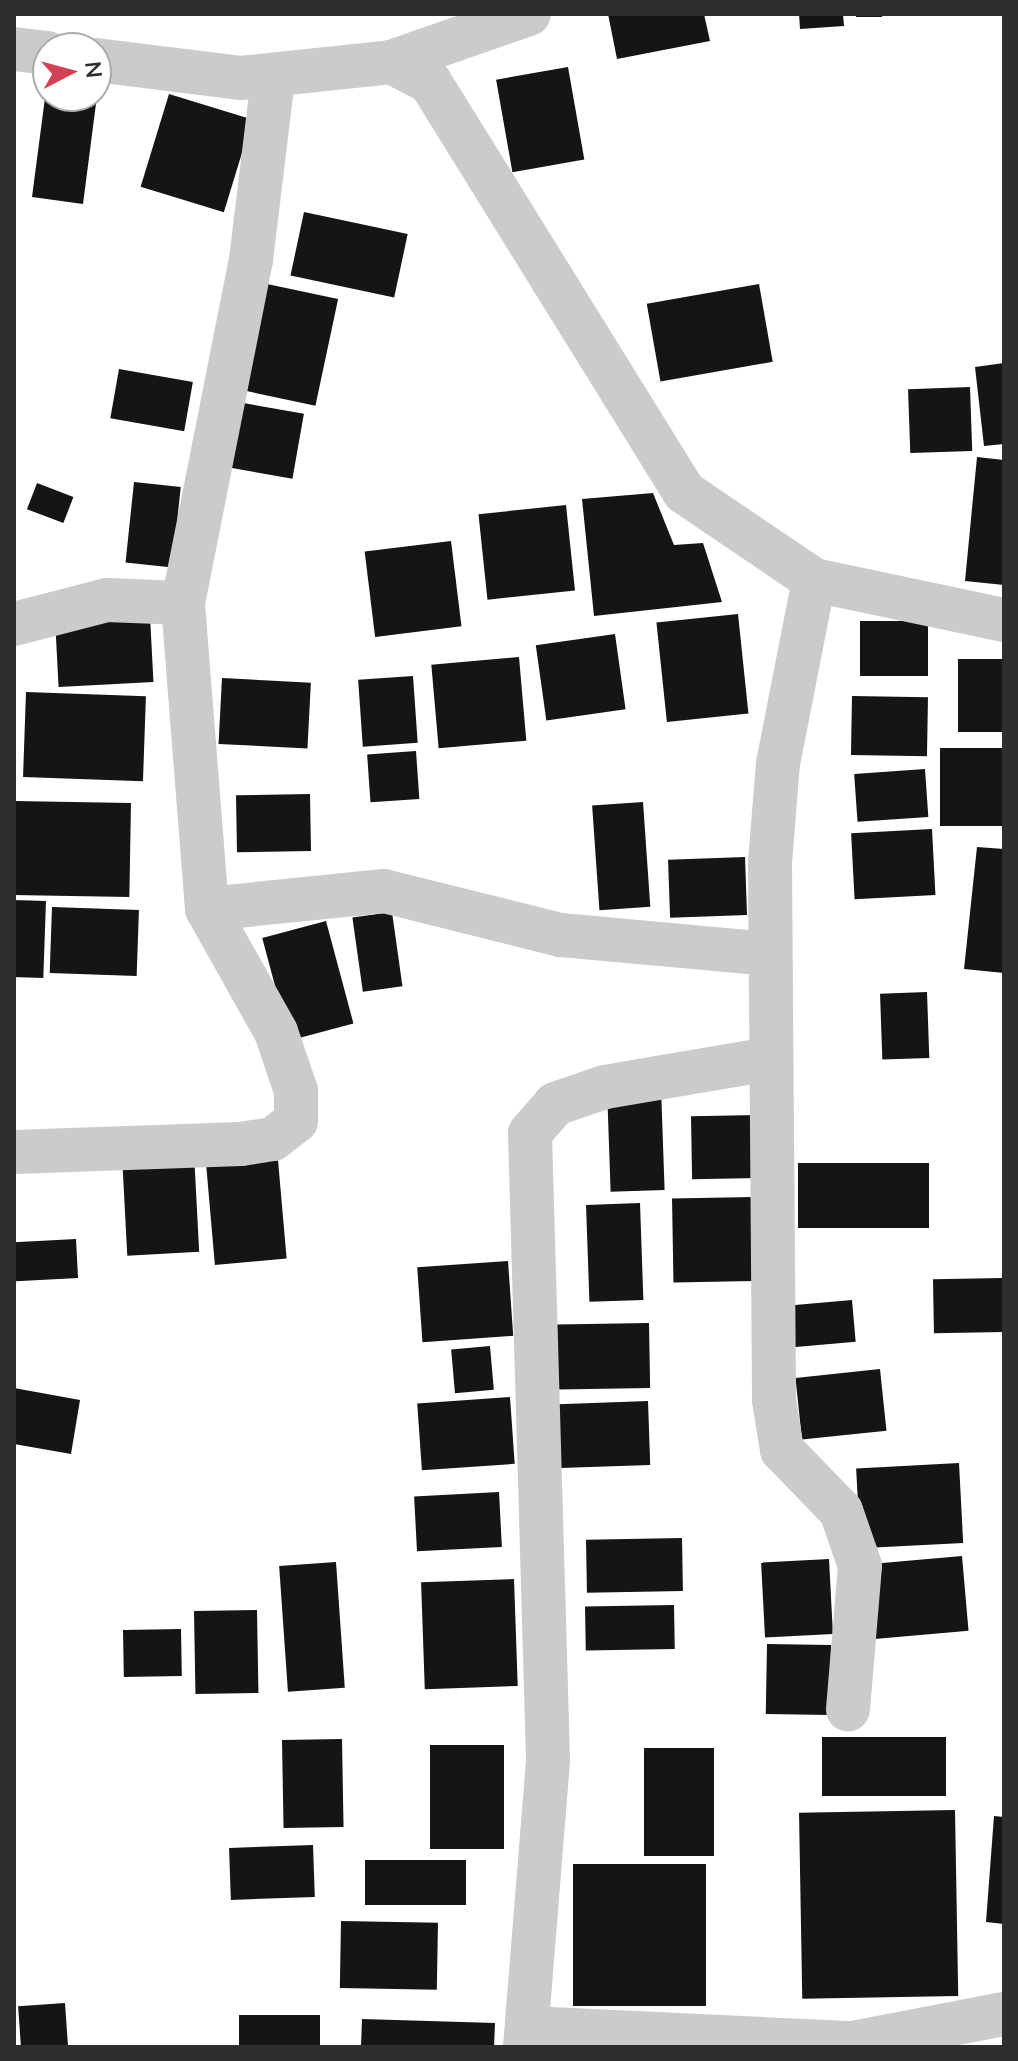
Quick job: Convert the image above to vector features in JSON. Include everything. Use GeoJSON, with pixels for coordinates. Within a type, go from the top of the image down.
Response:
{"type":"FeatureCollection","features":[{"type":"Feature","properties":{"kind":"street"},"geometry":{"type":"LineString","coordinates":[[112,62],[273,77],[391,62],[529,14]]}},
{"type":"Feature","properties":{"kind":"street"},"geometry":{"type":"LineString","coordinates":[[391,62],[430,82],[684,492],[814,580],[1004,620]]}},
{"type":"Feature","properties":{"kind":"street"},"geometry":{"type":"LineString","coordinates":[[14,1152],[241,1144],[273,1139],[296,1121],[296,1091],[276,1032],[207,909],[183,603],[251,260],[273,77]]}},
{"type":"Feature","properties":{"kind":"street"},"geometry":{"type":"LineString","coordinates":[[814,580],[778,763],[769,954],[768,1059],[774,1400],[782,1450],[841,1511],[860,1566],[848,1710]]}},
{"type":"Feature","properties":{"kind":"street"},"geometry":{"type":"LineString","coordinates":[[14,624],[107,600],[183,603]]}},
{"type":"Feature","properties":{"kind":"street"},"geometry":{"type":"LineString","coordinates":[[207,909],[384,891],[561,935],[769,954]]}},
{"type":"Feature","properties":{"kind":"street"},"geometry":{"type":"LineString","coordinates":[[768,1059],[605,1087],[555,1104],[530,1133],[548,1759],[527,2038],[852,2043],[1004,2014]]}},
{"type":"Feature","properties":{"kind":"building"},"geometry":{"type":"Polygon","coordinates":[[[608,14],[704,14],[710,41],[617,59],[608,14]]]}},
{"type":"Feature","properties":{"kind":"building"},"geometry":{"type":"Polygon","coordinates":[[[799,14],[843,14],[844,26],[800,29],[799,14]]]}},
{"type":"Feature","properties":{"kind":"building"},"geometry":{"type":"Polygon","coordinates":[[[856,14],[882,14],[882,17],[856,17],[856,14]]]}},
{"type":"Feature","properties":{"kind":"building"},"geometry":{"type":"Polygon","coordinates":[[[568,67],[584,160],[512,172],[496,80],[568,67]]]}},
{"type":"Feature","properties":{"kind":"building"},"geometry":{"type":"Polygon","coordinates":[[[169,94],[252,119],[224,212],[141,187],[169,94]]]}},
{"type":"Feature","properties":{"kind":"building"},"geometry":{"type":"Polygon","coordinates":[[[43,112],[95,112],[83,204],[32,197],[43,112]]]}},
{"type":"Feature","properties":{"kind":"building"},"geometry":{"type":"Polygon","coordinates":[[[304,212],[408,234],[394,298],[290,276],[304,212]]]}},
{"type":"Feature","properties":{"kind":"building"},"geometry":{"type":"Polygon","coordinates":[[[253,281],[338,299],[315,406],[230,388],[253,281]]]}},
{"type":"Feature","properties":{"kind":"building"},"geometry":{"type":"Polygon","coordinates":[[[759,284],[773,362],[660,382],[647,304],[759,284]]]}},
{"type":"Feature","properties":{"kind":"building"},"geometry":{"type":"Polygon","coordinates":[[[1004,363],[1004,444],[984,446],[975,367],[1004,363]]]}},
{"type":"Feature","properties":{"kind":"building"},"geometry":{"type":"Polygon","coordinates":[[[119,369],[193,382],[184,431],[110,418],[119,369]]]}},
{"type":"Feature","properties":{"kind":"building"},"geometry":{"type":"Polygon","coordinates":[[[970,387],[972,451],[910,453],[908,389],[970,387]]]}},
{"type":"Feature","properties":{"kind":"building"},"geometry":{"type":"Polygon","coordinates":[[[232,401],[304,414],[292,479],[221,466],[232,401]]]}},
{"type":"Feature","properties":{"kind":"building"},"geometry":{"type":"Polygon","coordinates":[[[977,457],[1004,460],[1004,585],[965,581],[977,457]]]}},
{"type":"Feature","properties":{"kind":"building"},"geometry":{"type":"Polygon","coordinates":[[[134,482],[181,487],[172,567],[126,563],[134,482]]]}},
{"type":"Feature","properties":{"kind":"building"},"geometry":{"type":"Polygon","coordinates":[[[37,483],[73,497],[63,523],[27,509],[37,483]]]}},
{"type":"Feature","properties":{"kind":"building"},"geometry":{"type":"Polygon","coordinates":[[[653,493],[674,545],[703,543],[722,602],[594,616],[582,499],[653,493]]]}},
{"type":"Feature","properties":{"kind":"building"},"geometry":{"type":"Polygon","coordinates":[[[566,505],[575,591],[487,600],[478,514],[566,505]]]}},
{"type":"Feature","properties":{"kind":"building"},"geometry":{"type":"Polygon","coordinates":[[[451,541],[461,626],[375,637],[365,552],[451,541]]]}},
{"type":"Feature","properties":{"kind":"building"},"geometry":{"type":"Polygon","coordinates":[[[738,614],[748,713],[667,722],[656,623],[738,614]]]}},
{"type":"Feature","properties":{"kind":"building"},"geometry":{"type":"Polygon","coordinates":[[[150,616],[153,682],[59,687],[55,621],[150,616]]]}},
{"type":"Feature","properties":{"kind":"building"},"geometry":{"type":"Polygon","coordinates":[[[860,621],[928,621],[928,676],[860,676],[860,621]]]}},
{"type":"Feature","properties":{"kind":"building"},"geometry":{"type":"Polygon","coordinates":[[[615,634],[626,709],[546,720],[536,645],[615,634]]]}},
{"type":"Feature","properties":{"kind":"building"},"geometry":{"type":"Polygon","coordinates":[[[519,657],[526,741],[439,748],[431,665],[519,657]]]}},
{"type":"Feature","properties":{"kind":"building"},"geometry":{"type":"Polygon","coordinates":[[[958,659],[1004,659],[1004,732],[958,732],[958,659]]]}},
{"type":"Feature","properties":{"kind":"building"},"geometry":{"type":"Polygon","coordinates":[[[413,676],[418,743],[363,747],[358,680],[413,676]]]}},
{"type":"Feature","properties":{"kind":"building"},"geometry":{"type":"Polygon","coordinates":[[[222,678],[311,683],[307,749],[219,744],[222,678]]]}},
{"type":"Feature","properties":{"kind":"building"},"geometry":{"type":"Polygon","coordinates":[[[26,692],[146,696],[143,781],[23,777],[26,692]]]}},
{"type":"Feature","properties":{"kind":"building"},"geometry":{"type":"Polygon","coordinates":[[[852,696],[928,697],[927,756],[851,755],[852,696]]]}},
{"type":"Feature","properties":{"kind":"building"},"geometry":{"type":"Polygon","coordinates":[[[940,748],[1004,748],[1004,826],[940,826],[940,748]]]}},
{"type":"Feature","properties":{"kind":"building"},"geometry":{"type":"Polygon","coordinates":[[[416,751],[419,799],[370,802],[367,754],[416,751]]]}},
{"type":"Feature","properties":{"kind":"building"},"geometry":{"type":"Polygon","coordinates":[[[925,769],[928,817],[858,822],[854,774],[925,769]]]}},
{"type":"Feature","properties":{"kind":"building"},"geometry":{"type":"Polygon","coordinates":[[[310,794],[311,851],[237,852],[236,795],[310,794]]]}},
{"type":"Feature","properties":{"kind":"building"},"geometry":{"type":"Polygon","coordinates":[[[14,801],[131,803],[129,897],[14,895],[14,801]]]}},
{"type":"Feature","properties":{"kind":"building"},"geometry":{"type":"Polygon","coordinates":[[[643,802],[650,907],[599,910],[592,806],[643,802]]]}},
{"type":"Feature","properties":{"kind":"building"},"geometry":{"type":"Polygon","coordinates":[[[932,829],[935,895],[855,899],[851,833],[932,829]]]}},
{"type":"Feature","properties":{"kind":"building"},"geometry":{"type":"Polygon","coordinates":[[[977,847],[1004,849],[1004,973],[964,969],[977,847]]]}},
{"type":"Feature","properties":{"kind":"building"},"geometry":{"type":"Polygon","coordinates":[[[745,857],[747,915],[670,918],[668,860],[745,857]]]}},
{"type":"Feature","properties":{"kind":"building"},"geometry":{"type":"Polygon","coordinates":[[[14,900],[46,901],[43,978],[14,977],[14,900]]]}},
{"type":"Feature","properties":{"kind":"building"},"geometry":{"type":"Polygon","coordinates":[[[52,907],[139,910],[137,976],[50,973],[52,907]]]}},
{"type":"Feature","properties":{"kind":"building"},"geometry":{"type":"Polygon","coordinates":[[[392,912],[402,986],[363,992],[352,918],[392,912]]]}},
{"type":"Feature","properties":{"kind":"building"},"geometry":{"type":"Polygon","coordinates":[[[326,921],[353,1023],[290,1040],[262,938],[326,921]]]}},
{"type":"Feature","properties":{"kind":"building"},"geometry":{"type":"Polygon","coordinates":[[[927,992],[929,1058],[882,1060],[880,994],[927,992]]]}},
{"type":"Feature","properties":{"kind":"building"},"geometry":{"type":"Polygon","coordinates":[[[661,1087],[665,1190],[611,1192],[607,1089],[661,1087]]]}},
{"type":"Feature","properties":{"kind":"building"},"geometry":{"type":"Polygon","coordinates":[[[758,1115],[759,1178],[692,1179],[691,1116],[758,1115]]]}},
{"type":"Feature","properties":{"kind":"building"},"geometry":{"type":"Polygon","coordinates":[[[194,1153],[199,1252],[127,1256],[122,1157],[194,1153]]]}},
{"type":"Feature","properties":{"kind":"building"},"geometry":{"type":"Polygon","coordinates":[[[278,1160],[287,1259],[215,1265],[206,1166],[278,1160]]]}},
{"type":"Feature","properties":{"kind":"building"},"geometry":{"type":"Polygon","coordinates":[[[798,1163],[929,1163],[929,1228],[798,1228],[798,1163]]]}},
{"type":"Feature","properties":{"kind":"building"},"geometry":{"type":"Polygon","coordinates":[[[753,1197],[754,1281],[673,1282],[672,1198],[753,1197]]]}},
{"type":"Feature","properties":{"kind":"building"},"geometry":{"type":"Polygon","coordinates":[[[640,1203],[643,1300],[589,1302],[586,1205],[640,1203]]]}},
{"type":"Feature","properties":{"kind":"building"},"geometry":{"type":"Polygon","coordinates":[[[76,1239],[78,1278],[16,1281],[14,1242],[76,1239]]]}},
{"type":"Feature","properties":{"kind":"building"},"geometry":{"type":"Polygon","coordinates":[[[508,1261],[513,1336],[422,1342],[417,1267],[508,1261]]]}},
{"type":"Feature","properties":{"kind":"building"},"geometry":{"type":"Polygon","coordinates":[[[1003,1278],[1004,1332],[934,1333],[933,1279],[1003,1278]]]}},
{"type":"Feature","properties":{"kind":"building"},"geometry":{"type":"Polygon","coordinates":[[[852,1300],[856,1342],[793,1347],[789,1305],[852,1300]]]}},
{"type":"Feature","properties":{"kind":"building"},"geometry":{"type":"Polygon","coordinates":[[[649,1323],[650,1388],[558,1390],[557,1325],[649,1323]]]}},
{"type":"Feature","properties":{"kind":"building"},"geometry":{"type":"Polygon","coordinates":[[[490,1346],[494,1390],[455,1393],[451,1349],[490,1346]]]}},
{"type":"Feature","properties":{"kind":"building"},"geometry":{"type":"Polygon","coordinates":[[[880,1369],[886,1431],[802,1440],[795,1378],[880,1369]]]}},
{"type":"Feature","properties":{"kind":"building"},"geometry":{"type":"Polygon","coordinates":[[[14,1388],[80,1400],[71,1454],[14,1444],[14,1388]]]}},
{"type":"Feature","properties":{"kind":"building"},"geometry":{"type":"Polygon","coordinates":[[[510,1397],[515,1464],[422,1470],[417,1403],[510,1397]]]}},
{"type":"Feature","properties":{"kind":"building"},"geometry":{"type":"Polygon","coordinates":[[[648,1401],[650,1465],[560,1468],[558,1404],[648,1401]]]}},
{"type":"Feature","properties":{"kind":"building"},"geometry":{"type":"Polygon","coordinates":[[[959,1463],[963,1543],[860,1548],[856,1468],[959,1463]]]}},
{"type":"Feature","properties":{"kind":"building"},"geometry":{"type":"Polygon","coordinates":[[[499,1492],[502,1547],[417,1551],[414,1496],[499,1492]]]}},
{"type":"Feature","properties":{"kind":"building"},"geometry":{"type":"Polygon","coordinates":[[[682,1538],[683,1591],[587,1593],[586,1540],[682,1538]]]}},
{"type":"Feature","properties":{"kind":"building"},"geometry":{"type":"Polygon","coordinates":[[[962,1556],[969,1631],[869,1639],[862,1565],[962,1556]]]}},
{"type":"Feature","properties":{"kind":"building"},"geometry":{"type":"Polygon","coordinates":[[[829,1559],[833,1634],[765,1637],[761,1563],[829,1559]]]}},
{"type":"Feature","properties":{"kind":"building"},"geometry":{"type":"Polygon","coordinates":[[[336,1562],[345,1688],[288,1692],[279,1566],[336,1562]]]}},
{"type":"Feature","properties":{"kind":"building"},"geometry":{"type":"Polygon","coordinates":[[[514,1579],[518,1686],[425,1689],[421,1582],[514,1579]]]}},
{"type":"Feature","properties":{"kind":"building"},"geometry":{"type":"Polygon","coordinates":[[[674,1605],[675,1649],[586,1651],[585,1607],[674,1605]]]}},
{"type":"Feature","properties":{"kind":"building"},"geometry":{"type":"Polygon","coordinates":[[[257,1610],[258,1693],[195,1694],[194,1611],[257,1610]]]}},
{"type":"Feature","properties":{"kind":"building"},"geometry":{"type":"Polygon","coordinates":[[[181,1629],[182,1676],[124,1677],[123,1630],[181,1629]]]}},
{"type":"Feature","properties":{"kind":"building"},"geometry":{"type":"Polygon","coordinates":[[[767,1644],[831,1645],[830,1715],[766,1714],[767,1644]]]}},
{"type":"Feature","properties":{"kind":"building"},"geometry":{"type":"Polygon","coordinates":[[[822,1737],[946,1737],[946,1796],[822,1796],[822,1737]]]}},
{"type":"Feature","properties":{"kind":"building"},"geometry":{"type":"Polygon","coordinates":[[[342,1739],[344,1827],[284,1828],[282,1740],[342,1739]]]}},
{"type":"Feature","properties":{"kind":"building"},"geometry":{"type":"Polygon","coordinates":[[[430,1745],[504,1745],[504,1849],[430,1849],[430,1745]]]}},
{"type":"Feature","properties":{"kind":"building"},"geometry":{"type":"Polygon","coordinates":[[[644,1748],[714,1748],[714,1856],[644,1856],[644,1748]]]}},
{"type":"Feature","properties":{"kind":"building"},"geometry":{"type":"Polygon","coordinates":[[[955,1810],[958,1996],[802,1999],[799,1813],[955,1810]]]}},
{"type":"Feature","properties":{"kind":"building"},"geometry":{"type":"Polygon","coordinates":[[[994,1816],[1004,1817],[1004,1924],[986,1922],[994,1816]]]}},
{"type":"Feature","properties":{"kind":"building"},"geometry":{"type":"Polygon","coordinates":[[[313,1845],[315,1897],[231,1900],[229,1848],[313,1845]]]}},
{"type":"Feature","properties":{"kind":"building"},"geometry":{"type":"Polygon","coordinates":[[[365,1860],[466,1860],[466,1905],[365,1905],[365,1860]]]}},
{"type":"Feature","properties":{"kind":"building"},"geometry":{"type":"Polygon","coordinates":[[[573,1864],[706,1864],[706,2006],[573,2006],[573,1864]]]}},
{"type":"Feature","properties":{"kind":"building"},"geometry":{"type":"Polygon","coordinates":[[[341,1921],[438,1923],[437,1990],[340,1988],[341,1921]]]}},
{"type":"Feature","properties":{"kind":"building"},"geometry":{"type":"Polygon","coordinates":[[[65,2003],[68,2047],[21,2047],[18,2006],[65,2003]]]}},
{"type":"Feature","properties":{"kind":"building"},"geometry":{"type":"Polygon","coordinates":[[[239,2015],[320,2015],[320,2047],[239,2047],[239,2015]]]}},
{"type":"Feature","properties":{"kind":"building"},"geometry":{"type":"Polygon","coordinates":[[[362,2019],[495,2023],[494,2047],[361,2047],[362,2019]]]}}]}
